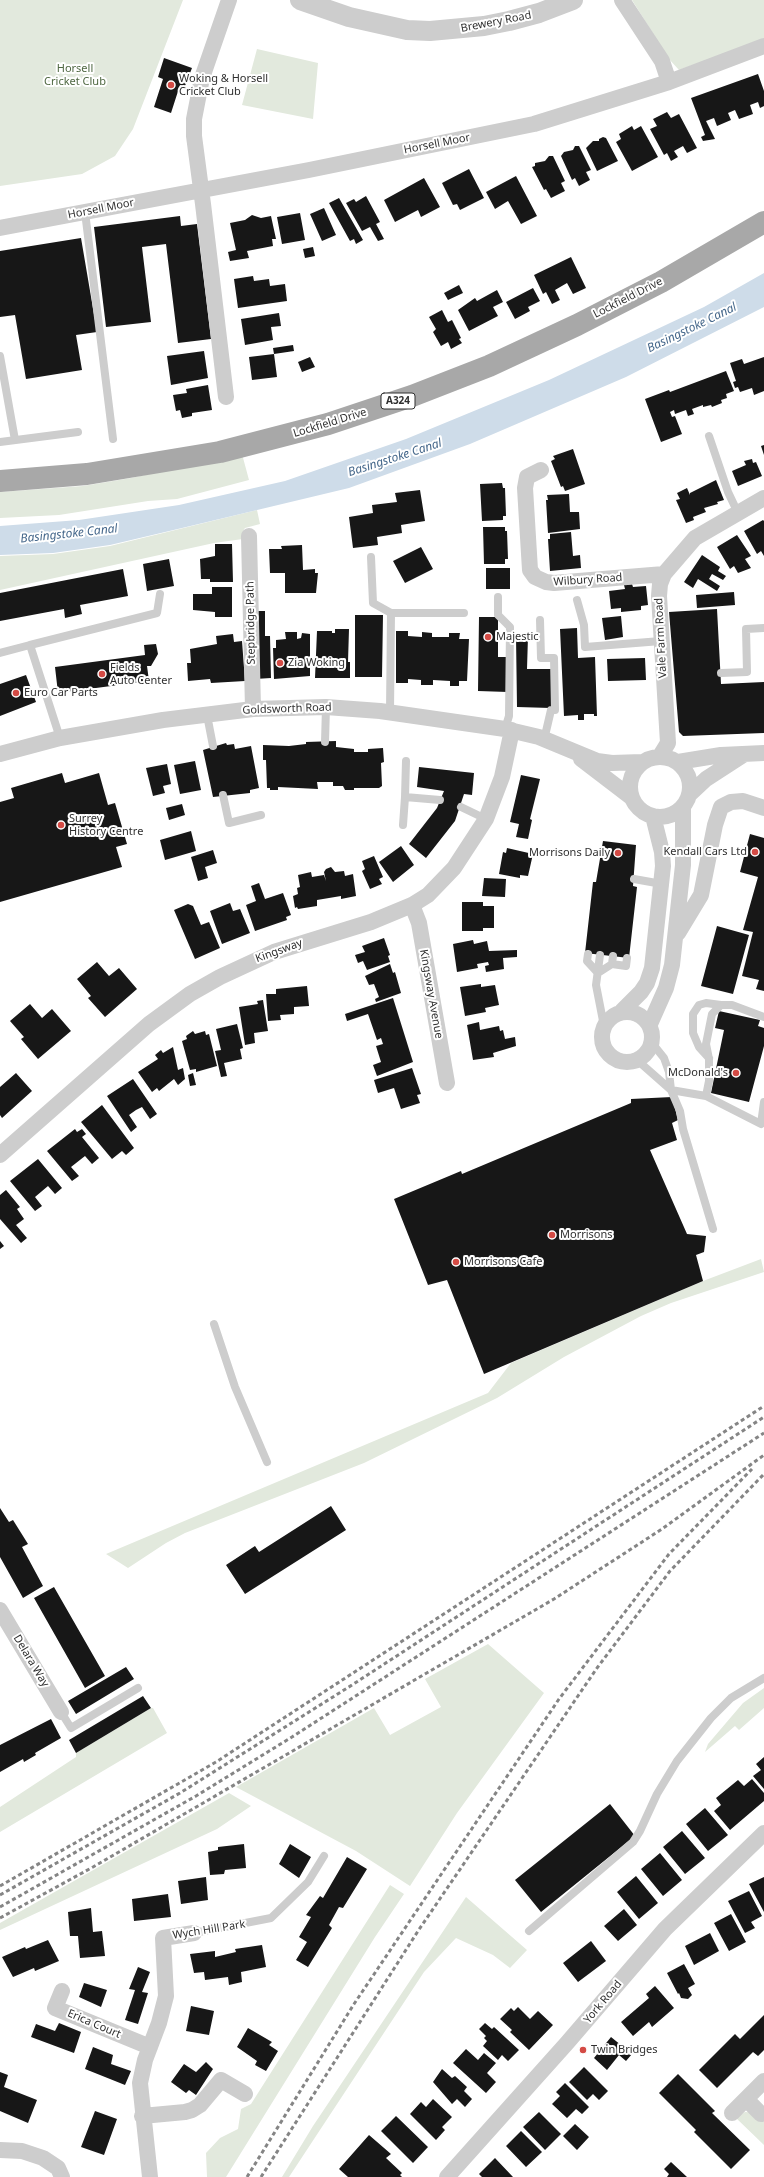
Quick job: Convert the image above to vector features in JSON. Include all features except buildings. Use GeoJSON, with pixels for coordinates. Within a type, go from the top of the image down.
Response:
{"type":"FeatureCollection","features":[{"type":"Feature","properties":{"kind":"main road","name":"Lockfield Drive"},"geometry":{"type":"LineString","coordinates":[[0,481],[94,473],[220,452],[328,424],[412,396],[489,366],[577,325],[661,282],[764,222]]}},
{"type":"Feature","properties":{"kind":"street"},"geometry":{"type":"LineString","coordinates":[[226,397],[194,136],[195,112],[204,72],[230,0]]}},
{"type":"Feature","properties":{"kind":"street","name":"Brewery Road"},"geometry":{"type":"LineString","coordinates":[[300,0],[349,17],[407,30],[430,31],[484,26],[509,21],[539,13],[573,0]]}},
{"type":"Feature","properties":{"kind":"street"},"geometry":{"type":"LineString","coordinates":[[622,0],[662,61],[670,82]]}},
{"type":"Feature","properties":{"kind":"street","name":"Horsell Moor"},"geometry":{"type":"LineString","coordinates":[[0,228],[519,128],[561,117],[670,82],[764,46]]}},
{"type":"Feature","properties":{"kind":"street","name":"Wilbury Road"},"geometry":{"type":"LineString","coordinates":[[541,470],[531,474],[526,482],[530,570],[535,577],[546,582],[554,583],[664,574]]}},
{"type":"Feature","properties":{"kind":"street","name":"Vale Farm Road"},"geometry":{"type":"LineString","coordinates":[[660,756],[668,743],[669,676],[661,641],[659,596],[664,574],[695,538],[737,511],[764,498]]}},
{"type":"Feature","properties":{"kind":"street","name":"Stepbridge Path"},"geometry":{"type":"LineString","coordinates":[[249,536],[253,709]]}},
{"type":"Feature","properties":{"kind":"street","name":"Goldsworth Road"},"geometry":{"type":"LineString","coordinates":[[0,754],[60,738],[207,715],[253,709],[326,707],[390,712],[508,730],[544,740],[597,761],[612,763],[642,762]]}},
{"type":"Feature","properties":{"kind":"street","name":"Kingsway"},"geometry":{"type":"LineString","coordinates":[[0,1155],[143,1028],[190,994],[226,974],[274,952],[358,926],[412,905],[428,895],[445,879],[472,843],[486,819],[502,776],[508,730]]}},
{"type":"Feature","properties":{"kind":"street","name":"Goldsworth Road"},"geometry":{"type":"LineString","coordinates":[[572,752],[632,798]]}},
{"type":"Feature","properties":{"kind":"street"},"geometry":{"type":"LineString","coordinates":[[743,755],[711,776],[671,815],[653,816],[640,809],[632,798],[630,788],[631,779],[635,770],[642,762],[650,758],[660,756],[678,762],[721,755],[764,753]]}},
{"type":"Feature","properties":{"kind":"street"},"geometry":{"type":"LineString","coordinates":[[650,1024],[666,988],[672,965],[676,936],[683,859],[686,800],[691,784],[688,775],[678,762]]}},
{"type":"Feature","properties":{"kind":"street"},"geometry":{"type":"LineString","coordinates":[[676,936],[702,895],[717,814],[726,804],[743,801],[764,808]]}},
{"type":"Feature","properties":{"kind":"street"},"geometry":{"type":"LineString","coordinates":[[622,1012],[635,1012],[643,1016],[650,1024],[653,1032],[652,1044],[645,1055],[638,1060],[622,1062],[608,1054],[603,1045],[602,1036],[604,1026],[609,1018],[622,1012],[641,992],[647,983],[652,968],[662,884],[662,852],[653,816]]}},
{"type":"Feature","properties":{"kind":"street","name":"Kingsway Avenue"},"geometry":{"type":"LineString","coordinates":[[412,905],[419,923],[447,1083]]}},
{"type":"Feature","properties":{"kind":"street","name":"Delara Way"},"geometry":{"type":"LineString","coordinates":[[0,1610],[61,1712]]}},
{"type":"Feature","properties":{"kind":"street","name":"York Road"},"geometry":{"type":"LineString","coordinates":[[447,2177],[567,2043],[665,1929],[764,1832]]}},
{"type":"Feature","properties":{"kind":"street","name":"Wych Hill Park"},"geometry":{"type":"LineString","coordinates":[[150,2177],[142,2116],[140,2083],[141,2072],[166,1996],[163,1938],[194,1933]]}},
{"type":"Feature","properties":{"kind":"street","name":"Erica Court"},"geometry":{"type":"LineString","coordinates":[[62,1991],[55,2008],[150,2047]]}},
{"type":"Feature","properties":{"kind":"street"},"geometry":{"type":"LineString","coordinates":[[142,2116],[192,2110],[200,2105],[221,2080],[245,2094]]}},
{"type":"Feature","properties":{"kind":"street"},"geometry":{"type":"LineString","coordinates":[[732,2113],[764,2081]]}},
{"type":"Feature","properties":{"kind":"street"},"geometry":{"type":"LineString","coordinates":[[746,2099],[761,2114]]}},
{"type":"Feature","properties":{"kind":"street"},"geometry":{"type":"LineString","coordinates":[[0,2150],[22,2151],[43,2158],[58,2168],[62,2177]]}},
{"type":"Feature","properties":{"kind":"lane"},"geometry":{"type":"LineString","coordinates":[[85,212],[113,439]]}},
{"type":"Feature","properties":{"kind":"lane"},"geometry":{"type":"LineString","coordinates":[[0,356],[15,440]]}},
{"type":"Feature","properties":{"kind":"lane"},"geometry":{"type":"LineString","coordinates":[[0,442],[78,432]]}},
{"type":"Feature","properties":{"kind":"lane"},"geometry":{"type":"LineString","coordinates":[[709,436],[728,492],[737,511]]}},
{"type":"Feature","properties":{"kind":"lane"},"geometry":{"type":"LineString","coordinates":[[371,557],[373,603],[391,613],[464,613]]}},
{"type":"Feature","properties":{"kind":"lane"},"geometry":{"type":"LineString","coordinates":[[0,653],[157,613],[160,594]]}},
{"type":"Feature","properties":{"kind":"lane"},"geometry":{"type":"LineString","coordinates":[[498,597],[498,615],[510,628],[508,730]]}},
{"type":"Feature","properties":{"kind":"lane"},"geometry":{"type":"LineString","coordinates":[[577,600],[584,625],[586,647],[661,641]]}},
{"type":"Feature","properties":{"kind":"lane"},"geometry":{"type":"LineString","coordinates":[[390,712],[391,613]]}},
{"type":"Feature","properties":{"kind":"lane"},"geometry":{"type":"LineString","coordinates":[[540,620],[541,658],[554,658],[555,710],[551,710],[544,740]]}},
{"type":"Feature","properties":{"kind":"lane"},"geometry":{"type":"LineString","coordinates":[[721,673],[747,672],[746,629],[764,628]]}},
{"type":"Feature","properties":{"kind":"lane"},"geometry":{"type":"LineString","coordinates":[[30,645],[60,738]]}},
{"type":"Feature","properties":{"kind":"lane"},"geometry":{"type":"LineString","coordinates":[[325,742],[326,707]]}},
{"type":"Feature","properties":{"kind":"lane"},"geometry":{"type":"LineString","coordinates":[[207,715],[213,746]]}},
{"type":"Feature","properties":{"kind":"lane"},"geometry":{"type":"LineString","coordinates":[[404,825],[406,761]]}},
{"type":"Feature","properties":{"kind":"lane"},"geometry":{"type":"LineString","coordinates":[[223,795],[229,823],[261,815]]}},
{"type":"Feature","properties":{"kind":"lane"},"geometry":{"type":"LineString","coordinates":[[405,797],[440,800]]}},
{"type":"Feature","properties":{"kind":"lane"},"geometry":{"type":"LineString","coordinates":[[461,807],[486,819]]}},
{"type":"Feature","properties":{"kind":"lane"},"geometry":{"type":"LineString","coordinates":[[635,882],[662,884]]}},
{"type":"Feature","properties":{"kind":"lane"},"geometry":{"type":"LineString","coordinates":[[588,954],[587,961],[598,973]]}},
{"type":"Feature","properties":{"kind":"lane"},"geometry":{"type":"LineString","coordinates":[[600,955],[596,985],[604,1026]]}},
{"type":"Feature","properties":{"kind":"lane"},"geometry":{"type":"LineString","coordinates":[[598,973],[612,960],[626,966],[627,958]]}},
{"type":"Feature","properties":{"kind":"lane"},"geometry":{"type":"LineString","coordinates":[[709,1059],[699,1047],[693,1034],[693,1014],[699,1005],[706,1003],[732,1005],[764,1017]]}},
{"type":"Feature","properties":{"kind":"lane"},"geometry":{"type":"LineString","coordinates":[[706,1096],[709,1081],[709,1059],[706,1044],[707,1030],[712,1014],[721,1005]]}},
{"type":"Feature","properties":{"kind":"lane"},"geometry":{"type":"LineString","coordinates":[[652,1044],[664,1058],[670,1072],[672,1090],[680,1111],[682,1129],[713,1229]]}},
{"type":"Feature","properties":{"kind":"lane"},"geometry":{"type":"LineString","coordinates":[[638,1060],[672,1090],[706,1096],[761,1124],[764,1102]]}},
{"type":"Feature","properties":{"kind":"lane"},"geometry":{"type":"LineString","coordinates":[[214,1324],[235,1387],[267,1462]]}},
{"type":"Feature","properties":{"kind":"lane"},"geometry":{"type":"LineString","coordinates":[[529,1931],[633,1842],[640,1831],[657,1794],[677,1761],[711,1718],[731,1698],[764,1678]]}},
{"type":"Feature","properties":{"kind":"lane"},"geometry":{"type":"LineString","coordinates":[[61,1712],[71,1728],[138,1688]]}},
{"type":"Feature","properties":{"kind":"lane","name":"Wych Hill Park"},"geometry":{"type":"LineString","coordinates":[[194,1933],[271,1918],[308,1882],[324,1856]]}},
{"type":"Feature","properties":{"kind":"green space","name":"Horsell Cricket Club"},"geometry":{"type":"Polygon","coordinates":[[[0,0],[183,0],[133,129],[115,156],[82,174],[0,186],[0,0]]]}},
{"type":"Feature","properties":{"kind":"green space"},"geometry":{"type":"Polygon","coordinates":[[[632,0],[764,0],[764,39],[679,70],[669,59],[632,0]]]}},
{"type":"Feature","properties":{"kind":"green space"},"geometry":{"type":"Polygon","coordinates":[[[257,49],[318,63],[313,119],[242,105],[257,49]]]}},
{"type":"Feature","properties":{"kind":"green space"},"geometry":{"type":"Polygon","coordinates":[[[242,454],[249,480],[177,499],[148,501],[59,515],[0,518],[0,492],[83,486],[131,478],[242,454]]]}},
{"type":"Feature","properties":{"kind":"green space"},"geometry":{"type":"Polygon","coordinates":[[[257,510],[260,524],[245,528],[243,531],[243,539],[214,543],[0,590],[0,556],[53,554],[110,546],[257,510]]]}},
{"type":"Feature","properties":{"kind":"green space"},"geometry":{"type":"Polygon","coordinates":[[[761,1259],[764,1272],[671,1303],[641,1316],[564,1357],[497,1398],[364,1463],[185,1533],[166,1543],[128,1568],[106,1554],[488,1393],[511,1363],[703,1281],[761,1259]]]}},
{"type":"Feature","properties":{"kind":"green space"},"geometry":{"type":"Polygon","coordinates":[[[488,1644],[544,1693],[457,1813],[410,1886],[356,1851],[236,1787],[374,1708],[390,1735],[441,1707],[425,1679],[488,1644]]]}},
{"type":"Feature","properties":{"kind":"green space"},"geometry":{"type":"Polygon","coordinates":[[[764,1688],[764,1708],[739,1730],[735,1726],[705,1752],[708,1744],[743,1703],[764,1688]]]}},
{"type":"Feature","properties":{"kind":"green space"},"geometry":{"type":"Polygon","coordinates":[[[153,1708],[167,1733],[0,1832],[0,1807],[76,1757],[76,1753],[153,1708]]]}},
{"type":"Feature","properties":{"kind":"green space"},"geometry":{"type":"Polygon","coordinates":[[[229,1793],[251,1806],[217,1829],[0,1930],[0,1923],[229,1793]]]}},
{"type":"Feature","properties":{"kind":"green space"},"geometry":{"type":"Polygon","coordinates":[[[390,1885],[404,1894],[375,1937],[226,2177],[207,2177],[206,2153],[220,2138],[238,2129],[241,2109],[251,2104],[390,1885]]]}},
{"type":"Feature","properties":{"kind":"green space"},"geometry":{"type":"Polygon","coordinates":[[[466,1897],[527,1950],[510,1968],[493,1955],[456,1938],[424,1972],[289,2177],[282,2177],[313,2126],[466,1897]]]}},
{"type":"Feature","properties":{"kind":"green space"},"geometry":{"type":"Polygon","coordinates":[[[745,2112],[764,2113],[764,2145],[736,2118],[745,2112]]]}},
{"type":"Feature","properties":{"kind":"water","name":"Basingstoke Canal"},"geometry":{"type":"Polygon","coordinates":[[[764,273],[764,307],[626,377],[470,444],[349,488],[182,528],[110,545],[53,553],[0,555],[0,526],[79,520],[179,505],[285,481],[406,439],[549,380],[704,307],[764,273]]]}},
{"type":"Feature","properties":{"kind":"railway"},"geometry":{"type":"LineString","coordinates":[[0,1886],[216,1762],[764,1406]]}},
{"type":"Feature","properties":{"kind":"railway"},"geometry":{"type":"LineString","coordinates":[[0,1895],[180,1793],[352,1685],[764,1417]]}},
{"type":"Feature","properties":{"kind":"railway"},"geometry":{"type":"LineString","coordinates":[[0,1907],[196,1796],[292,1737],[764,1433]]}},
{"type":"Feature","properties":{"kind":"railway"},"geometry":{"type":"LineString","coordinates":[[0,1918],[93,1867],[554,1599],[662,1529],[764,1455]]}},
{"type":"Feature","properties":{"kind":"railway"},"geometry":{"type":"LineString","coordinates":[[247,2177],[354,2004],[559,1699],[669,1554],[752,1469]]}},
{"type":"Feature","properties":{"kind":"railway"},"geometry":{"type":"LineString","coordinates":[[261,2177],[418,1931],[597,1668],[670,1571],[764,1474]]}},
{"type":"Feature","properties":{"kind":"place","name":"Woking & Horsell Cricket Club"},"geometry":{"type":"Point","coordinates":[171,85]}},
{"type":"Feature","properties":{"kind":"place","name":"Majestic"},"geometry":{"type":"Point","coordinates":[488,637]}},
{"type":"Feature","properties":{"kind":"place","name":"Zia Woking"},"geometry":{"type":"Point","coordinates":[280,663]}},
{"type":"Feature","properties":{"kind":"place","name":"Fields Auto Center"},"geometry":{"type":"Point","coordinates":[102,674]}},
{"type":"Feature","properties":{"kind":"place","name":"Euro Car Parts"},"geometry":{"type":"Point","coordinates":[16,693]}},
{"type":"Feature","properties":{"kind":"place","name":"Surrey History Centre"},"geometry":{"type":"Point","coordinates":[61,825]}},
{"type":"Feature","properties":{"kind":"place","name":"Kendall Cars Ltd"},"geometry":{"type":"Point","coordinates":[755,852]}},
{"type":"Feature","properties":{"kind":"place","name":"Morrisons Daily"},"geometry":{"type":"Point","coordinates":[618,853]}},
{"type":"Feature","properties":{"kind":"place","name":"McDonald's"},"geometry":{"type":"Point","coordinates":[736,1073]}},
{"type":"Feature","properties":{"kind":"place","name":"Morrisons"},"geometry":{"type":"Point","coordinates":[552,1235]}},
{"type":"Feature","properties":{"kind":"place","name":"Morrisons Cafe"},"geometry":{"type":"Point","coordinates":[456,1262]}},
{"type":"Feature","properties":{"kind":"place","name":"Twin Bridges"},"geometry":{"type":"Point","coordinates":[583,2050]}}]}
